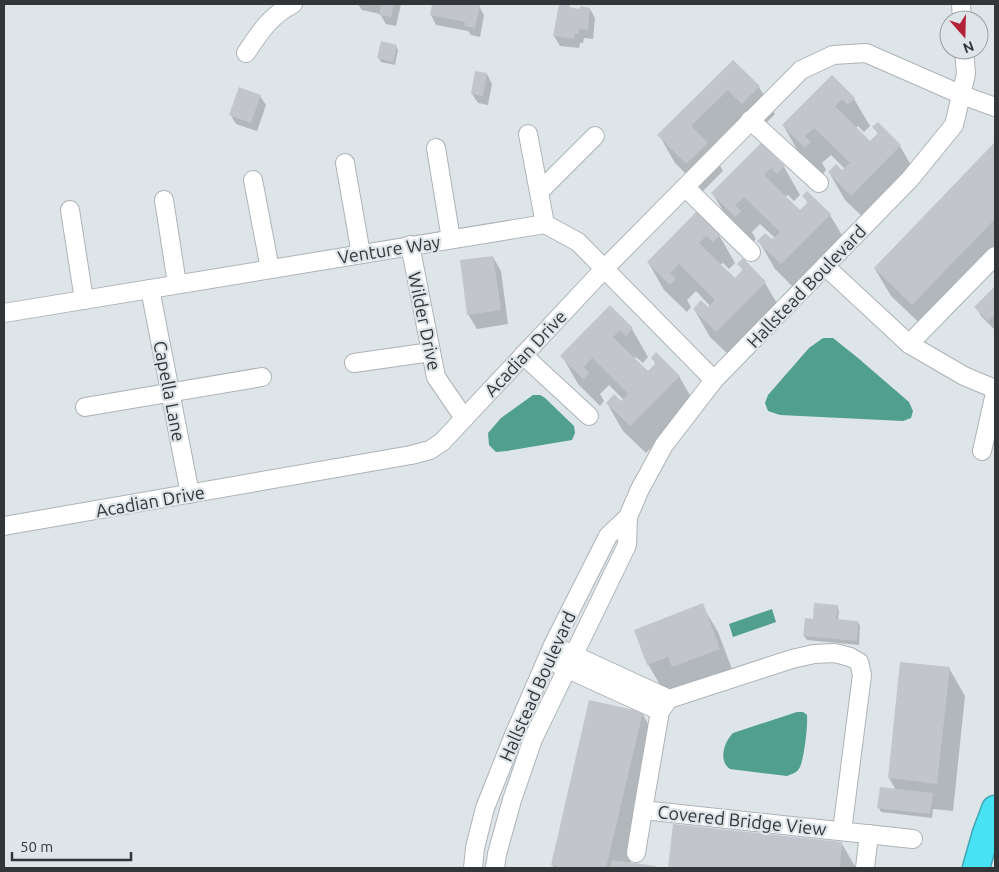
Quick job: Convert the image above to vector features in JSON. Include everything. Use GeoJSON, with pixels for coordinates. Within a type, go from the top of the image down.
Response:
{"type":"FeatureCollection","features":[{"type":"Feature","properties":{"kind":"highway"},"geometry":{"type":"LineString","coordinates":[[976,868],[995,809]]}},
{"type":"Feature","properties":{"kind":"street"},"geometry":{"type":"LineString","coordinates":[[246,53],[259,33],[279,11],[293,4]]}},
{"type":"Feature","properties":{"kind":"street","name":"Acadian Drive"},"geometry":{"type":"LineString","coordinates":[[4,526],[430,450],[442,442],[604,268],[801,70],[833,55],[866,53],[995,108]]}},
{"type":"Feature","properties":{"kind":"street","name":"Hallstead Boulevard"},"geometry":{"type":"LineString","coordinates":[[495,868],[512,800],[533,739],[627,545],[628,517],[640,489],[664,445],[714,380],[910,179],[954,125],[966,74],[965,60]]}},
{"type":"Feature","properties":{"kind":"street"},"geometry":{"type":"LineString","coordinates":[[750,120],[819,183]]}},
{"type":"Feature","properties":{"kind":"street"},"geometry":{"type":"LineString","coordinates":[[528,134],[545,224],[578,242],[714,380]]}},
{"type":"Feature","properties":{"kind":"street"},"geometry":{"type":"LineString","coordinates":[[539,192],[595,136]]}},
{"type":"Feature","properties":{"kind":"street"},"geometry":{"type":"LineString","coordinates":[[436,148],[451,239]]}},
{"type":"Feature","properties":{"kind":"street"},"geometry":{"type":"LineString","coordinates":[[345,163],[361,254]]}},
{"type":"Feature","properties":{"kind":"street"},"geometry":{"type":"LineString","coordinates":[[253,180],[270,269]]}},
{"type":"Feature","properties":{"kind":"street"},"geometry":{"type":"LineString","coordinates":[[685,187],[751,252]]}},
{"type":"Feature","properties":{"kind":"street"},"geometry":{"type":"LineString","coordinates":[[164,200],[177,284]]}},
{"type":"Feature","properties":{"kind":"street"},"geometry":{"type":"LineString","coordinates":[[70,210],[84,300]]}},
{"type":"Feature","properties":{"kind":"street","name":"Venture Way"},"geometry":{"type":"LineString","coordinates":[[4,313],[545,224]]}},
{"type":"Feature","properties":{"kind":"street","name":"Wilder Drive"},"geometry":{"type":"LineString","coordinates":[[410,245],[436,377],[464,418]]}},
{"type":"Feature","properties":{"kind":"street"},"geometry":{"type":"LineString","coordinates":[[908,344],[995,256]]}},
{"type":"Feature","properties":{"kind":"street"},"geometry":{"type":"LineString","coordinates":[[825,266],[908,344],[964,376],[995,388]]}},
{"type":"Feature","properties":{"kind":"street","name":"Capella Lane"},"geometry":{"type":"LineString","coordinates":[[150,289],[190,494]]}},
{"type":"Feature","properties":{"kind":"street"},"geometry":{"type":"LineString","coordinates":[[354,363],[431,352]]}},
{"type":"Feature","properties":{"kind":"street"},"geometry":{"type":"LineString","coordinates":[[523,355],[589,416]]}},
{"type":"Feature","properties":{"kind":"street"},"geometry":{"type":"LineString","coordinates":[[85,407],[262,377]]}},
{"type":"Feature","properties":{"kind":"street"},"geometry":{"type":"LineString","coordinates":[[982,451],[995,393]]}},
{"type":"Feature","properties":{"kind":"street","name":"Hallstead Boulevard"},"geometry":{"type":"LineString","coordinates":[[473,868],[485,808],[550,652],[608,536],[628,517]]}},
{"type":"Feature","properties":{"kind":"street"},"geometry":{"type":"LineString","coordinates":[[550,652],[664,705]]}},
{"type":"Feature","properties":{"kind":"street","name":"Covered Bridge View"},"geometry":{"type":"LineString","coordinates":[[835,653],[850,657],[859,662],[862,675],[842,831],[643,810],[664,705],[792,659],[814,654],[835,653]]}},
{"type":"Feature","properties":{"kind":"street"},"geometry":{"type":"LineString","coordinates":[[636,853],[643,810]]}},
{"type":"Feature","properties":{"kind":"street"},"geometry":{"type":"LineString","coordinates":[[842,831],[913,839]]}},
{"type":"Feature","properties":{"kind":"street"},"geometry":{"type":"LineString","coordinates":[[865,868],[869,834]]}},
{"type":"Feature","properties":{"kind":"shaded area"},"geometry":{"type":"Polygon","coordinates":[[[823,338],[833,338],[909,402],[913,411],[911,418],[903,421],[780,415],[768,411],[765,403],[768,395],[809,348],[823,338]]]}},
{"type":"Feature","properties":{"kind":"shaded area"},"geometry":{"type":"Polygon","coordinates":[[[533,395],[540,395],[545,398],[574,426],[575,433],[572,440],[496,452],[489,445],[488,433],[501,418],[533,395]]]}},
{"type":"Feature","properties":{"kind":"shaded area"},"geometry":{"type":"Polygon","coordinates":[[[772,609],[776,622],[733,637],[729,624],[772,609]]]}},
{"type":"Feature","properties":{"kind":"shaded area"},"geometry":{"type":"Polygon","coordinates":[[[797,712],[803,712],[807,715],[807,720],[803,757],[800,767],[796,772],[787,776],[730,769],[726,766],[723,756],[725,746],[733,733],[797,712]]]}},
{"type":"Feature","properties":{"kind":"building"},"geometry":{"type":"Polygon","coordinates":[[[374,4],[394,4],[391,17],[379,15],[381,6],[374,4]]]}},
{"type":"Feature","properties":{"kind":"building"},"geometry":{"type":"Polygon","coordinates":[[[432,4],[480,5],[475,28],[464,26],[465,22],[430,15],[432,4]]]}},
{"type":"Feature","properties":{"kind":"building"},"geometry":{"type":"Polygon","coordinates":[[[559,4],[568,4],[570,5],[569,7],[580,9],[580,6],[590,8],[588,30],[579,29],[574,39],[553,36],[559,4]]]}},
{"type":"Feature","properties":{"kind":"building"},"geometry":{"type":"Polygon","coordinates":[[[381,41],[397,45],[393,62],[377,58],[381,41]]]}},
{"type":"Feature","properties":{"kind":"building"},"geometry":{"type":"Polygon","coordinates":[[[733,60],[760,86],[742,104],[728,90],[691,126],[708,143],[686,164],[657,135],[733,60]]]}},
{"type":"Feature","properties":{"kind":"building"},"geometry":{"type":"Polygon","coordinates":[[[475,71],[487,73],[483,96],[471,94],[475,71]]]}},
{"type":"Feature","properties":{"kind":"building"},"geometry":{"type":"Polygon","coordinates":[[[832,75],[855,98],[848,105],[842,99],[835,106],[870,141],[878,133],[872,127],[878,122],[901,145],[851,196],[828,172],[836,164],[842,170],[850,163],[814,128],[805,136],[811,142],[805,148],[782,125],[832,75]]]}},
{"type":"Feature","properties":{"kind":"building"},"geometry":{"type":"Polygon","coordinates":[[[239,87],[261,95],[251,123],[229,115],[239,87]]]}},
{"type":"Feature","properties":{"kind":"building"},"geometry":{"type":"Polygon","coordinates":[[[761,143],[785,166],[777,174],[771,168],[764,175],[800,210],[808,202],[802,196],[807,191],[831,214],[781,264],[757,241],[765,233],[772,239],[780,232],[744,197],[735,205],[741,211],[735,217],[711,193],[761,143]]]}},
{"type":"Feature","properties":{"kind":"building"},"geometry":{"type":"Polygon","coordinates":[[[994,143],[995,219],[912,305],[874,268],[994,143]]]}},
{"type":"Feature","properties":{"kind":"building"},"geometry":{"type":"Polygon","coordinates":[[[697,211],[720,235],[713,242],[706,236],[699,243],[735,278],[743,269],[737,264],[743,258],[766,282],[716,332],[693,309],[701,300],[708,307],[715,300],[679,264],[670,273],[676,279],[670,285],[647,262],[697,211]]]}},
{"type":"Feature","properties":{"kind":"building"},"geometry":{"type":"Polygon","coordinates":[[[493,256],[501,310],[467,315],[460,260],[493,256]]]}},
{"type":"Feature","properties":{"kind":"building"},"geometry":{"type":"Polygon","coordinates":[[[995,286],[995,314],[988,321],[974,307],[995,286]]]}},
{"type":"Feature","properties":{"kind":"building"},"geometry":{"type":"Polygon","coordinates":[[[610,305],[633,328],[626,336],[620,330],[613,337],[648,371],[656,363],[651,358],[656,352],[680,376],[630,426],[606,403],[614,394],[621,401],[628,394],[592,358],[584,367],[589,373],[583,379],[560,356],[610,305]]]}},
{"type":"Feature","properties":{"kind":"building"},"geometry":{"type":"Polygon","coordinates":[[[703,603],[720,649],[672,667],[668,657],[647,665],[634,630],[703,603]]]}},
{"type":"Feature","properties":{"kind":"building"},"geometry":{"type":"Polygon","coordinates":[[[814,603],[838,605],[836,619],[858,621],[857,641],[803,636],[805,618],[813,619],[814,603]]]}},
{"type":"Feature","properties":{"kind":"building"},"geometry":{"type":"Polygon","coordinates":[[[900,662],[950,667],[937,784],[888,778],[900,662]]]}},
{"type":"Feature","properties":{"kind":"building"},"geometry":{"type":"Polygon","coordinates":[[[589,700],[643,712],[606,868],[565,868],[551,865],[589,700]]]}},
{"type":"Feature","properties":{"kind":"building"},"geometry":{"type":"Polygon","coordinates":[[[880,787],[933,793],[930,814],[877,808],[880,787]]]}},
{"type":"Feature","properties":{"kind":"building"},"geometry":{"type":"Polygon","coordinates":[[[673,824],[842,842],[840,868],[668,868],[673,824]]]}},
{"type":"Feature","properties":{"kind":"building"},"geometry":{"type":"Polygon","coordinates":[[[612,860],[656,866],[655,868],[611,868],[612,860]]]}}]}
